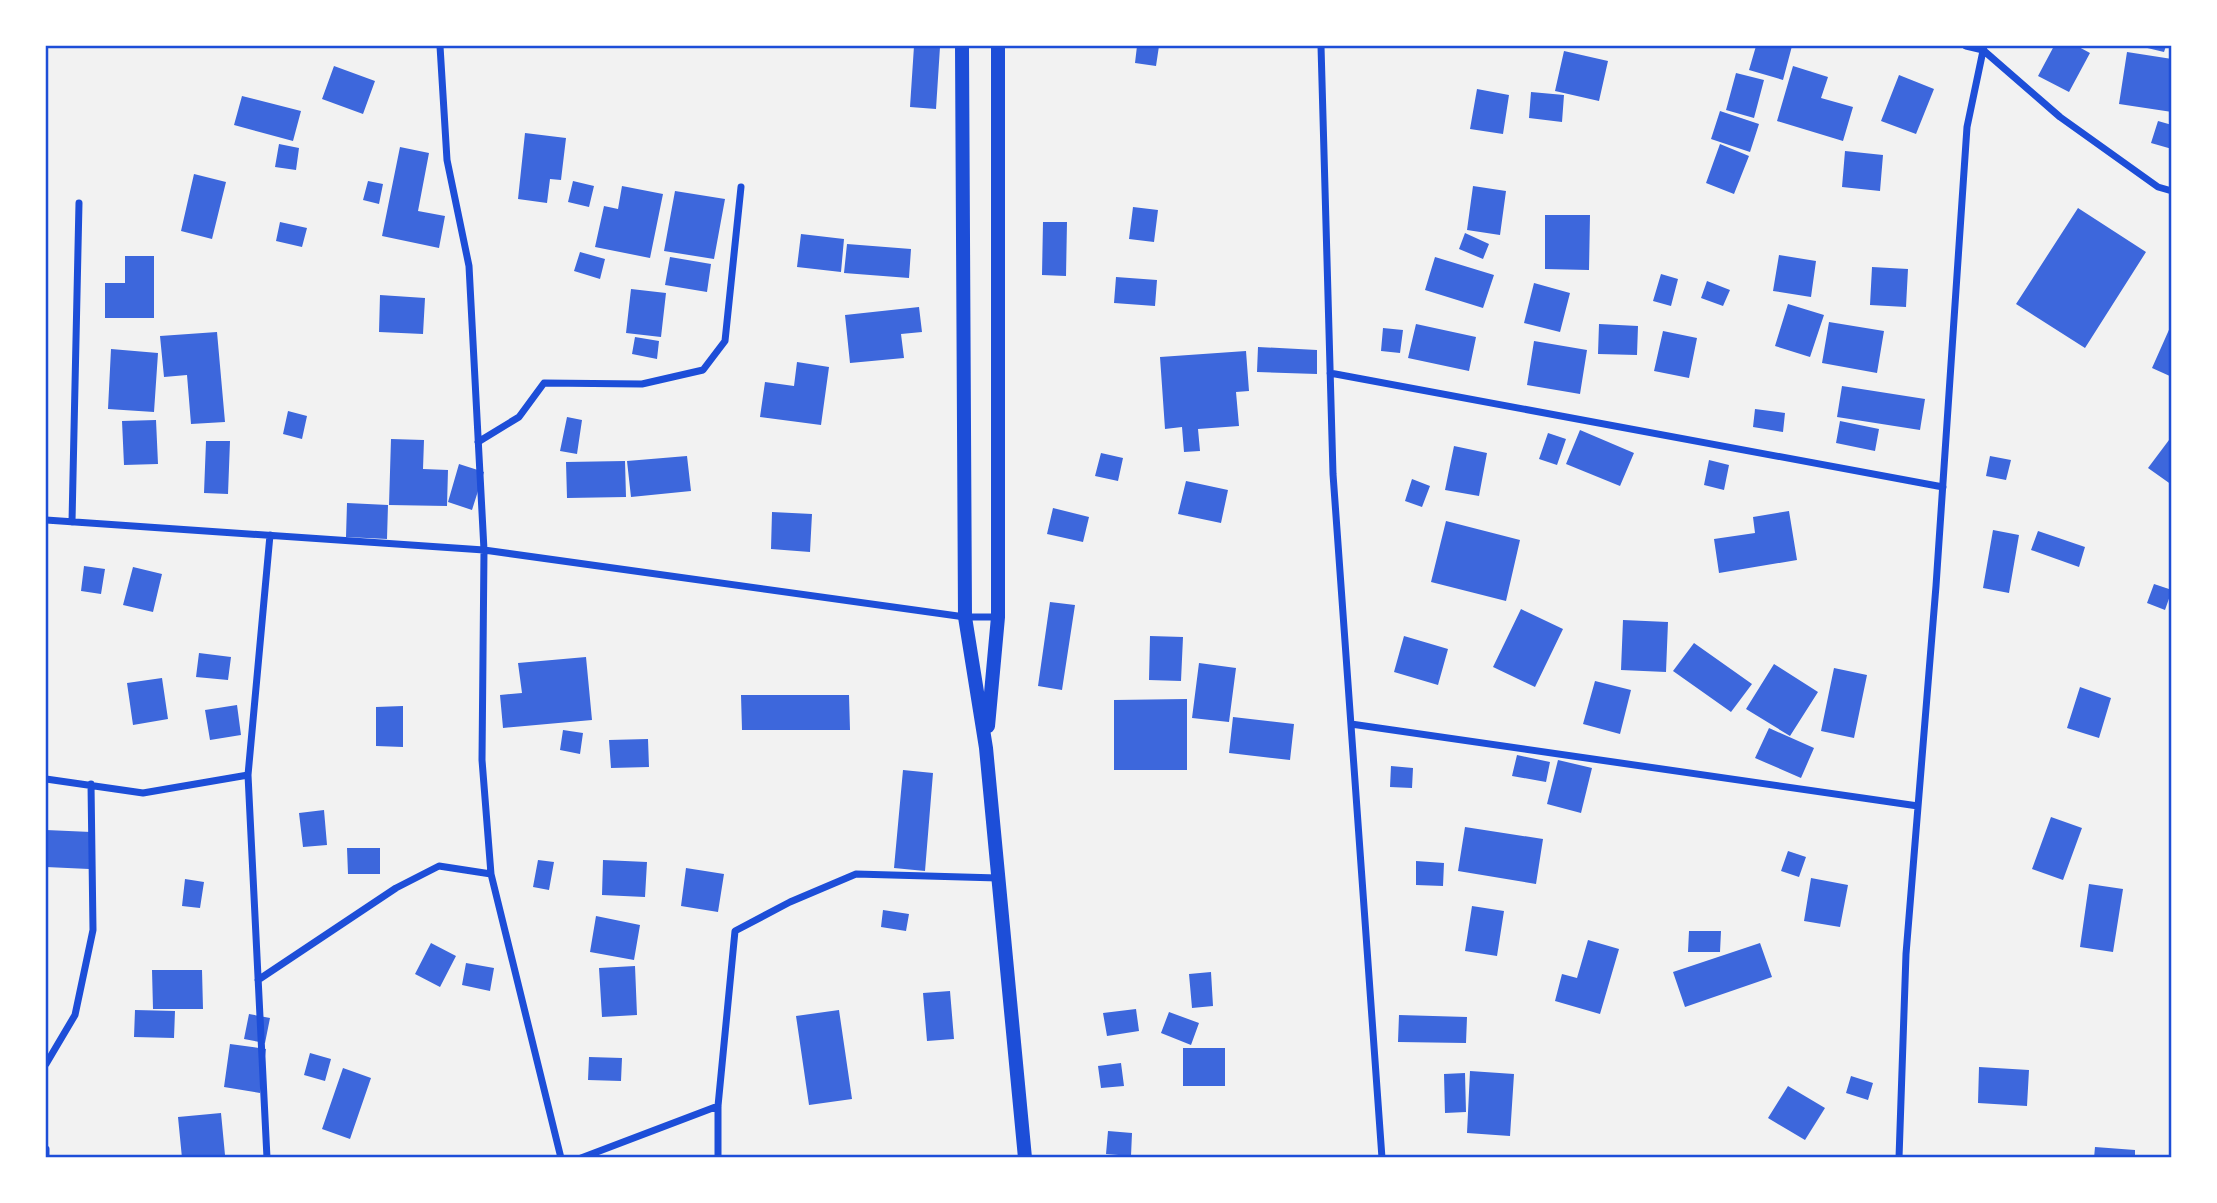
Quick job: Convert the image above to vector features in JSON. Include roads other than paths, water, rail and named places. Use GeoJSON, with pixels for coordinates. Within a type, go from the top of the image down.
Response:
{"type":"FeatureCollection","features":[{"type":"Feature","properties":{"kind":"main road"},"geometry":{"type":"LineString","coordinates":[[962,46],[965,617],[986,748],[1025,1157]]}},
{"type":"Feature","properties":{"kind":"main road"},"geometry":{"type":"LineString","coordinates":[[986,748],[998,617],[998,46]]}},
{"type":"Feature","properties":{"kind":"street"},"geometry":{"type":"LineString","coordinates":[[440,46],[447,160],[469,266],[484,550],[482,760],[491,874],[561,1157]]}},
{"type":"Feature","properties":{"kind":"street"},"geometry":{"type":"LineString","coordinates":[[1321,46],[1333,474],[1382,1157]]}},
{"type":"Feature","properties":{"kind":"street"},"geometry":{"type":"LineString","coordinates":[[1966,46],[1983,48],[2060,117],[2158,187],[2172,191]]}},
{"type":"Feature","properties":{"kind":"street"},"geometry":{"type":"LineString","coordinates":[[1899,1157],[1906,954],[1943,487],[1967,127],[1983,48]]}},
{"type":"Feature","properties":{"kind":"street"},"geometry":{"type":"LineString","coordinates":[[478,442],[519,418],[544,383],[642,384],[703,370],[725,341],[741,187]]}},
{"type":"Feature","properties":{"kind":"street"},"geometry":{"type":"LineString","coordinates":[[72,522],[79,203]]}},
{"type":"Feature","properties":{"kind":"street"},"geometry":{"type":"LineString","coordinates":[[1330,373],[1943,487]]}},
{"type":"Feature","properties":{"kind":"street"},"geometry":{"type":"LineString","coordinates":[[46,520],[484,550],[965,617],[998,617]]}},
{"type":"Feature","properties":{"kind":"street"},"geometry":{"type":"LineString","coordinates":[[267,1157],[248,775],[270,535]]}},
{"type":"Feature","properties":{"kind":"street"},"geometry":{"type":"LineString","coordinates":[[1351,724],[1918,806]]}},
{"type":"Feature","properties":{"kind":"street"},"geometry":{"type":"LineString","coordinates":[[46,779],[144,793],[248,775]]}},
{"type":"Feature","properties":{"kind":"street"},"geometry":{"type":"LineString","coordinates":[[46,1064],[75,1015],[93,930],[91,784]]}},
{"type":"Feature","properties":{"kind":"street"},"geometry":{"type":"LineString","coordinates":[[258,980],[396,888],[439,866],[491,874]]}},
{"type":"Feature","properties":{"kind":"street"},"geometry":{"type":"LineString","coordinates":[[718,1157],[718,1106],[735,931],[790,902],[856,874],[999,878]]}},
{"type":"Feature","properties":{"kind":"street"},"geometry":{"type":"LineString","coordinates":[[580,1157],[718,1106]]}},
{"type":"Feature","properties":{"kind":"street"},"geometry":{"type":"LineString","coordinates":[[46,1149],[46,1157]]}}]}
